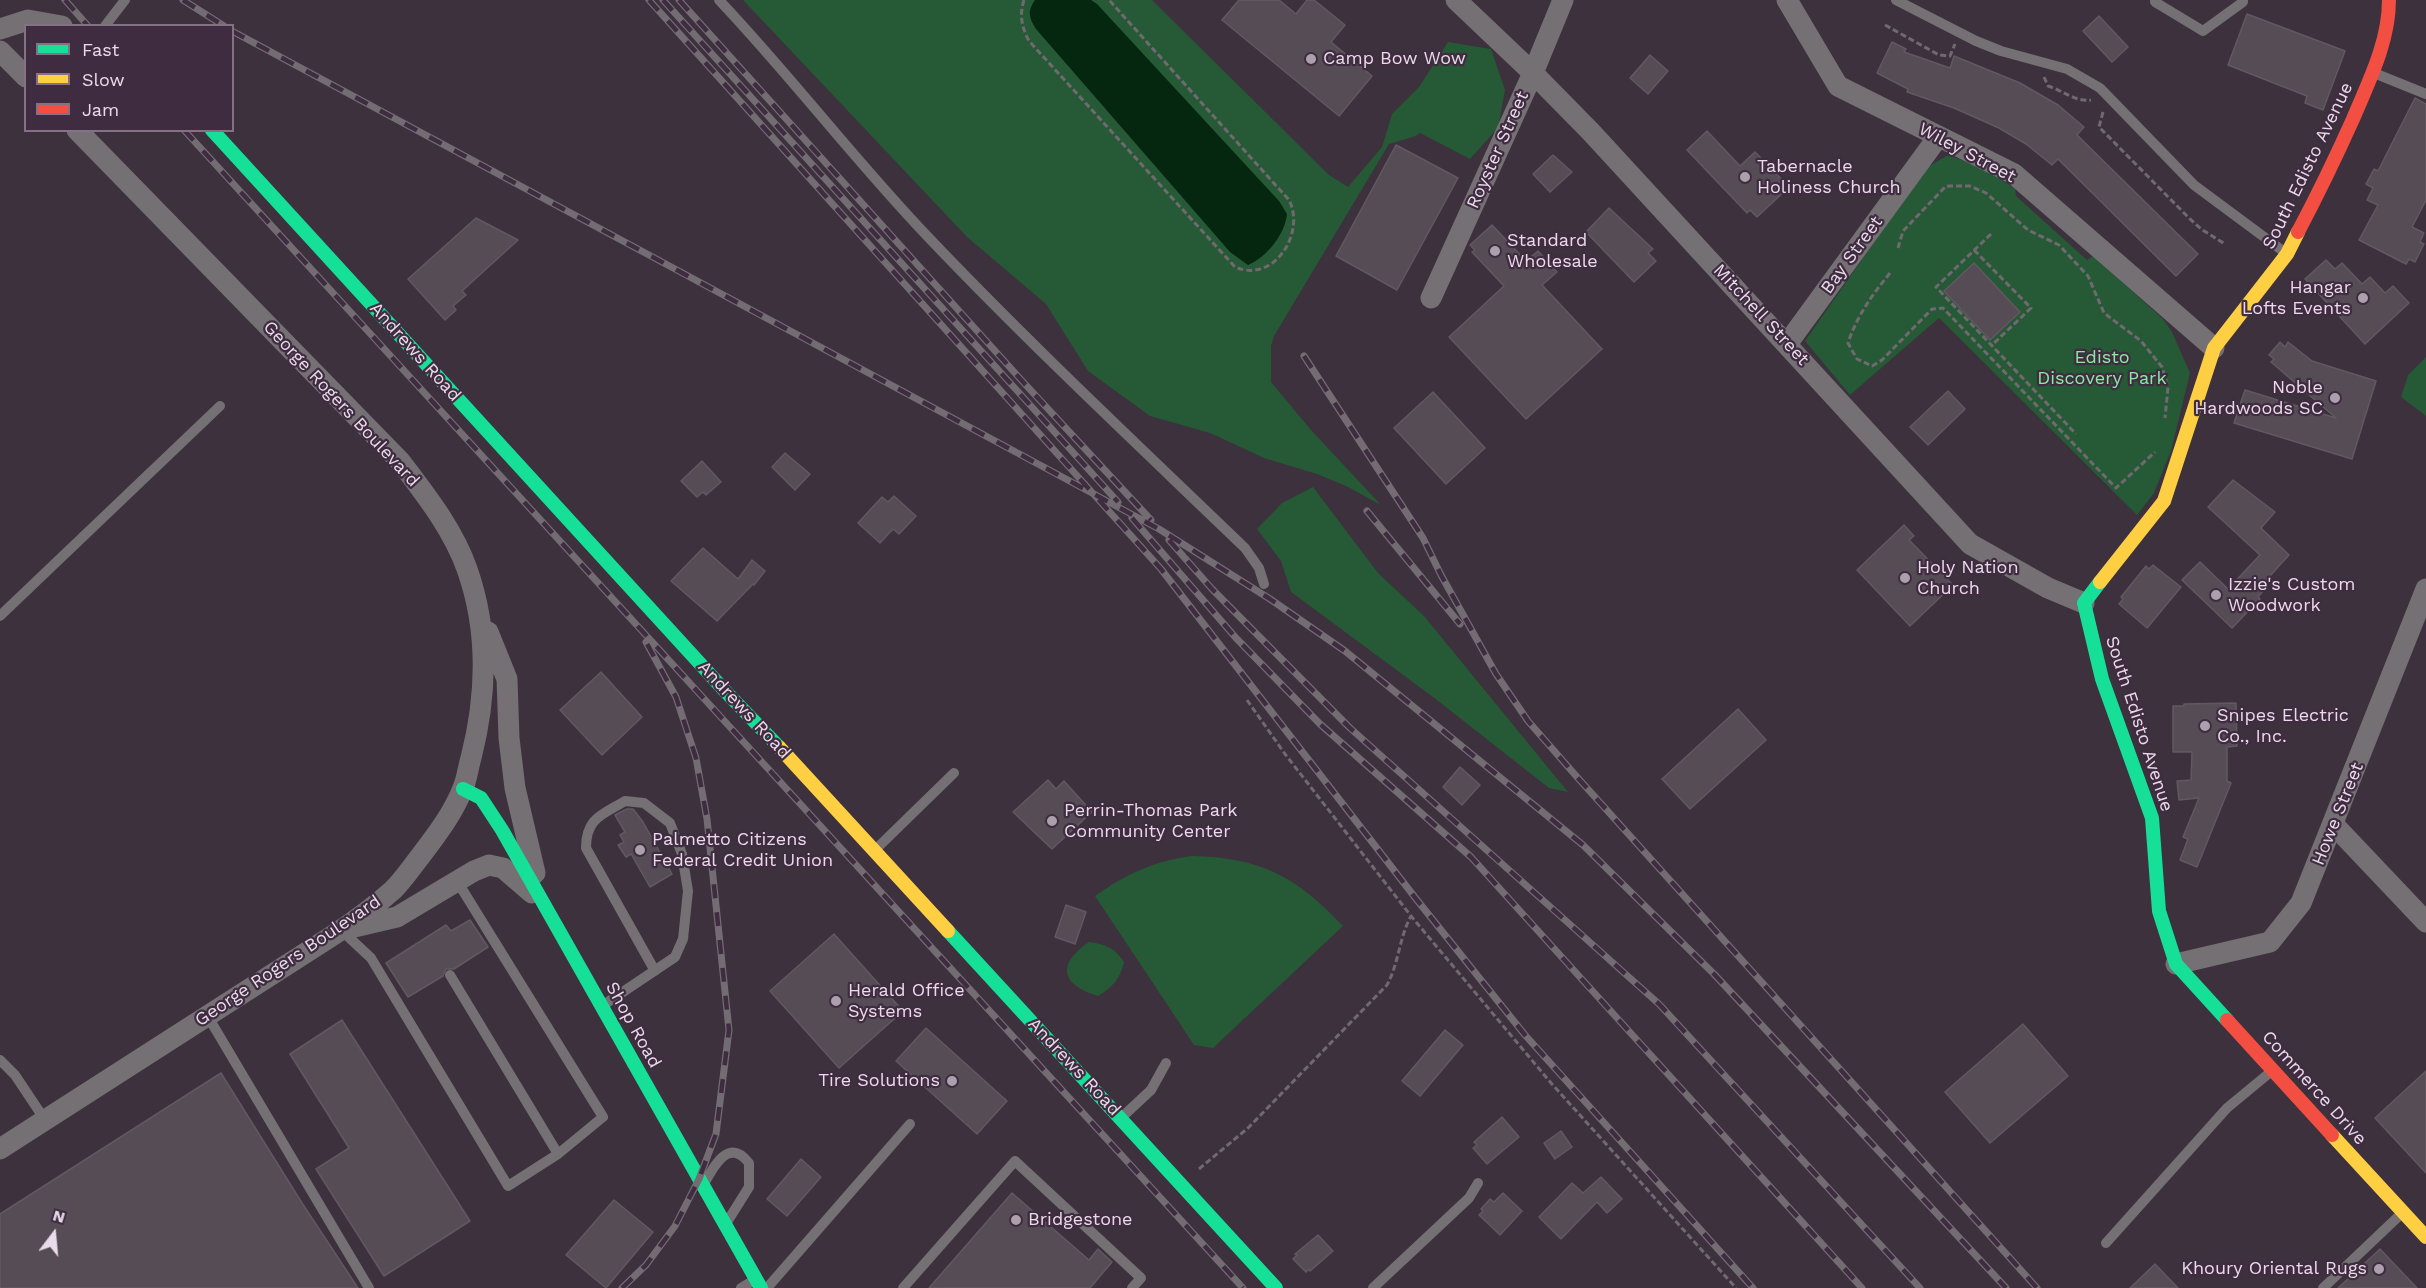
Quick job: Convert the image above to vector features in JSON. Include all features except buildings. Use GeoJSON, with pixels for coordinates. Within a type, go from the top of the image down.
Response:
{"type":"FeatureCollection","features":[{"type":"Feature","properties":{"kind":"street","name":"Mitchell Street"},"geometry":{"type":"LineString","coordinates":[[1456,0],[1533,73],[1787,344],[1970,544],[2048,588],[2084,603]]}},
{"type":"Feature","properties":{"kind":"street","name":"Royster Street"},"geometry":{"type":"LineString","coordinates":[[1431,298],[1533,73],[1563,0]]}},
{"type":"Feature","properties":{"kind":"street","name":"South Edisto Avenue"},"geometry":{"type":"LineString","coordinates":[[2176,964],[2159,911],[2152,818],[2102,679],[2084,603],[2164,501],[2214,348],[2287,254],[2327,176],[2373,72],[2389,20],[2389,0]]}},
{"type":"Feature","properties":{"kind":"street","name":"Wiley Street"},"geometry":{"type":"LineString","coordinates":[[1792,2],[1838,86],[2014,174],[2214,348]]}},
{"type":"Feature","properties":{"kind":"street"},"geometry":{"type":"LineString","coordinates":[[0,29],[28,20],[51,24]]}},
{"type":"Feature","properties":{"kind":"street"},"geometry":{"type":"LineString","coordinates":[[0,51],[24,75]]}},
{"type":"Feature","properties":{"kind":"street","name":"George Rogers Boulevard"},"geometry":{"type":"LineString","coordinates":[[0,1149],[341,930],[395,888],[439,832],[463,789],[478,730],[483,697],[484,657],[479,617],[467,569],[429,498],[400,461],[79,132]]}},
{"type":"Feature","properties":{"kind":"street","name":"Andrews Road"},"geometry":{"type":"LineString","coordinates":[[214,132],[1276,1288]]}},
{"type":"Feature","properties":{"kind":"street","name":"Bay Street"},"geometry":{"type":"LineString","coordinates":[[1787,344],[1938,137]]}},
{"type":"Feature","properties":{"kind":"street"},"geometry":{"type":"LineString","coordinates":[[472,589],[507,679],[514,788],[542,901]]}},
{"type":"Feature","properties":{"kind":"street","name":"Howe Street"},"geometry":{"type":"LineString","coordinates":[[2176,964],[2270,942],[2301,903],[2334,825],[2426,589]]}},
{"type":"Feature","properties":{"kind":"street","name":"Shop Road"},"geometry":{"type":"LineString","coordinates":[[463,789],[481,798],[542,901],[725,1225],[762,1285]]}},
{"type":"Feature","properties":{"kind":"street"},"geometry":{"type":"LineString","coordinates":[[2334,825],[2426,922]]}},
{"type":"Feature","properties":{"kind":"street"},"geometry":{"type":"LineString","coordinates":[[341,930],[397,917],[457,881],[489,865],[503,868],[542,901]]}},
{"type":"Feature","properties":{"kind":"street","name":"Commerce Drive"},"geometry":{"type":"LineString","coordinates":[[2176,964],[2426,1237]]}},
{"type":"Feature","properties":{"kind":"lane"},"geometry":{"type":"LineString","coordinates":[[107,24],[125,0]]}},
{"type":"Feature","properties":{"kind":"lane"},"geometry":{"type":"LineString","coordinates":[[719,0],[928,237],[1245,548],[1259,568],[1264,584]]}},
{"type":"Feature","properties":{"kind":"lane"},"geometry":{"type":"LineString","coordinates":[[1896,0],[1976,41],[2001,51],[2067,69],[2100,88],[2194,186],[2287,254]]}},
{"type":"Feature","properties":{"kind":"lane"},"geometry":{"type":"LineString","coordinates":[[2155,0],[2203,31],[2243,0]]}},
{"type":"Feature","properties":{"kind":"lane"},"geometry":{"type":"LineString","coordinates":[[2373,72],[2426,94]]}},
{"type":"Feature","properties":{"kind":"lane"},"geometry":{"type":"LineString","coordinates":[[0,616],[220,406]]}},
{"type":"Feature","properties":{"kind":"lane"},"geometry":{"type":"LineString","coordinates":[[874,850],[954,773]]}},
{"type":"Feature","properties":{"kind":"lane"},"geometry":{"type":"LineString","coordinates":[[602,1007],[655,971],[675,957],[683,939],[688,891],[682,854],[670,823],[644,803],[625,801],[592,822],[586,832],[586,848],[655,971]]}},
{"type":"Feature","properties":{"kind":"lane"},"geometry":{"type":"LineString","coordinates":[[341,930],[371,958],[508,1186],[558,1154],[603,1117],[457,881]]}},
{"type":"Feature","properties":{"kind":"lane"},"geometry":{"type":"LineString","coordinates":[[450,975],[558,1154]]}},
{"type":"Feature","properties":{"kind":"lane"},"geometry":{"type":"LineString","coordinates":[[207,1016],[369,1288]]}},
{"type":"Feature","properties":{"kind":"lane"},"geometry":{"type":"LineString","coordinates":[[0,1060],[15,1075],[45,1120]]}},
{"type":"Feature","properties":{"kind":"lane"},"geometry":{"type":"LineString","coordinates":[[1121,1118],[1151,1090],[1166,1063]]}},
{"type":"Feature","properties":{"kind":"lane"},"geometry":{"type":"LineString","coordinates":[[2106,1243],[2227,1108],[2273,1070]]}},
{"type":"Feature","properties":{"kind":"lane"},"geometry":{"type":"LineString","coordinates":[[741,1288],[762,1285],[910,1124]]}},
{"type":"Feature","properties":{"kind":"lane"},"geometry":{"type":"LineString","coordinates":[[703,1186],[723,1156],[732,1153],[743,1155],[749,1163],[749,1187],[743,1200],[725,1225]]}},
{"type":"Feature","properties":{"kind":"lane"},"geometry":{"type":"LineString","coordinates":[[903,1288],[1015,1161],[1141,1278],[1132,1288]]}},
{"type":"Feature","properties":{"kind":"lane"},"geometry":{"type":"LineString","coordinates":[[1372,1288],[1469,1198],[1478,1183]]}},
{"type":"Feature","properties":{"kind":"lane"},"geometry":{"type":"LineString","coordinates":[[2323,1288],[2404,1212]]}},
{"type":"Feature","properties":{"kind":"path"},"geometry":{"type":"LineString","coordinates":[[1024,0],[1021,9],[1023,30],[1029,41],[1235,267],[1247,272],[1262,270],[1276,261],[1288,244],[1294,227],[1295,211],[1289,200],[1109,0]]}},
{"type":"Feature","properties":{"kind":"path"},"geometry":{"type":"LineString","coordinates":[[1885,25],[1939,55],[1950,56],[1955,43],[1964,48]]}},
{"type":"Feature","properties":{"kind":"path"},"geometry":{"type":"LineString","coordinates":[[2042,71],[2048,86],[2079,101],[2097,99]]}},
{"type":"Feature","properties":{"kind":"path"},"geometry":{"type":"LineString","coordinates":[[2104,108],[2099,127],[2201,230],[2225,244]]}},
{"type":"Feature","properties":{"kind":"path"},"geometry":{"type":"LineString","coordinates":[[1898,248],[1903,231],[1946,186],[1970,186],[1986,193],[2028,231],[2059,245],[2088,276],[2104,313],[2141,340],[2162,367],[2168,387],[2165,421]]}},
{"type":"Feature","properties":{"kind":"path"},"geometry":{"type":"LineString","coordinates":[[1991,234],[1936,287],[2076,434]]}},
{"type":"Feature","properties":{"kind":"path"},"geometry":{"type":"LineString","coordinates":[[1974,250],[2031,308],[1992,345]]}},
{"type":"Feature","properties":{"kind":"path"},"geometry":{"type":"LineString","coordinates":[[1890,273],[1871,296],[1854,323],[1848,343],[1857,359],[1872,366],[1882,360],[1932,309],[1943,308],[2116,488],[2158,450]]}},
{"type":"Feature","properties":{"kind":"path"},"geometry":{"type":"LineString","coordinates":[[1247,700],[1285,754],[1412,916],[1551,1083],[1736,1288]]}},
{"type":"Feature","properties":{"kind":"path"},"geometry":{"type":"LineString","coordinates":[[1181,1184],[1248,1128],[1387,985],[1394,972],[1404,931],[1412,916]]}},
{"type":"Feature","properties":{"kind":"green space"},"geometry":{"type":"Polygon","coordinates":[[[743,0],[1152,0],[1329,175],[1348,187],[1382,147],[1392,114],[1419,87],[1448,42],[1491,49],[1505,90],[1498,128],[1470,159],[1420,133],[1389,144],[1274,336],[1271,346],[1271,382],[1311,430],[1381,505],[1346,486],[1317,474],[1264,458],[1210,433],[1150,416],[1088,371],[1046,304],[967,237],[743,0]]]}},
{"type":"Feature","properties":{"kind":"green space","name":"Edisto Discovery Park"},"geometry":{"type":"Polygon","coordinates":[[[1948,155],[1985,169],[2015,189],[2016,196],[2087,260],[2093,256],[2163,319],[2172,332],[2190,373],[2171,451],[2154,493],[2137,515],[1939,318],[1850,395],[1805,341],[1926,168],[1948,155]]]}},
{"type":"Feature","properties":{"kind":"green space"},"geometry":{"type":"Polygon","coordinates":[[[2426,357],[2426,416],[2401,397],[2408,375],[2426,357]]]}},
{"type":"Feature","properties":{"kind":"green space"},"geometry":{"type":"Polygon","coordinates":[[[1313,487],[1378,573],[1424,616],[1568,792],[1549,788],[1433,697],[1291,592],[1281,561],[1257,529],[1282,503],[1313,487]]]}},
{"type":"Feature","properties":{"kind":"green space"},"geometry":{"type":"Polygon","coordinates":[[[1192,856],[1238,860],[1276,873],[1310,895],[1343,926],[1213,1048],[1194,1045],[1095,896],[1141,870],[1165,861],[1192,856]]]}},
{"type":"Feature","properties":{"kind":"green space"},"geometry":{"type":"Polygon","coordinates":[[[1089,942],[1109,948],[1117,953],[1124,962],[1115,982],[1098,996],[1076,986],[1067,973],[1071,958],[1089,942]]]}},
{"type":"Feature","properties":{"kind":"shaded area"},"geometry":{"type":"Polygon","coordinates":[[[1035,0],[1091,0],[1097,4],[1279,201],[1287,214],[1286,222],[1279,237],[1268,251],[1248,265],[1230,252],[1036,29],[1030,14],[1035,0]]]}},
{"type":"Feature","properties":{"kind":"railway"},"geometry":{"type":"LineString","coordinates":[[65,0],[86,24]]}},
{"type":"Feature","properties":{"kind":"railway"},"geometry":{"type":"LineString","coordinates":[[183,0],[221,24]]}},
{"type":"Feature","properties":{"kind":"railway"},"geometry":{"type":"LineString","coordinates":[[649,0],[1161,569],[1417,900],[1525,1035],[1753,1288]]}},
{"type":"Feature","properties":{"kind":"railway"},"geometry":{"type":"LineString","coordinates":[[663,0],[1118,502]]}},
{"type":"Feature","properties":{"kind":"railway"},"geometry":{"type":"LineString","coordinates":[[679,0],[1024,383],[1151,520]]}},
{"type":"Feature","properties":{"kind":"railway"},"geometry":{"type":"LineString","coordinates":[[234,32],[1159,529],[1270,599],[1345,651],[1583,845],[1714,974],[2006,1288]]}},
{"type":"Feature","properties":{"kind":"railway"},"geometry":{"type":"LineString","coordinates":[[186,132],[1243,1288]]}},
{"type":"Feature","properties":{"kind":"railway"},"geometry":{"type":"LineString","coordinates":[[1304,356],[1423,538],[1496,674],[1528,721],[2037,1288]]}},
{"type":"Feature","properties":{"kind":"railway"},"geometry":{"type":"LineString","coordinates":[[1367,511],[1460,624]]}},
{"type":"Feature","properties":{"kind":"railway"},"geometry":{"type":"LineString","coordinates":[[1132,518],[1236,638],[1320,724],[1471,857],[1862,1288]]}},
{"type":"Feature","properties":{"kind":"railway"},"geometry":{"type":"LineString","coordinates":[[1169,540],[1212,589],[1350,728],[1659,1004],[1920,1288]]}},
{"type":"Feature","properties":{"kind":"railway"},"geometry":{"type":"LineString","coordinates":[[622,1288],[646,1265],[675,1226],[699,1179],[716,1134],[729,1030],[707,819],[696,758],[676,697],[646,642]]}},
{"type":"Feature","properties":{"kind":"traffic: fast"},"geometry":{"type":"LineString","coordinates":[[214,132],[726,692],[779,747]]}},
{"type":"Feature","properties":{"kind":"traffic: fast"},"geometry":{"type":"LineString","coordinates":[[2100,582],[2084,603],[2102,679],[2152,818],[2159,911],[2176,964],[2227,1020]]}},
{"type":"Feature","properties":{"kind":"traffic: fast"},"geometry":{"type":"LineString","coordinates":[[463,789],[481,798],[502,830],[761,1288]]}},
{"type":"Feature","properties":{"kind":"traffic: fast"},"geometry":{"type":"LineString","coordinates":[[948,931],[1276,1288]]}},
{"type":"Feature","properties":{"kind":"traffic: slow"},"geometry":{"type":"LineString","coordinates":[[2100,582],[2164,501],[2214,348],[2287,254],[2298,232]]}},
{"type":"Feature","properties":{"kind":"traffic: slow"},"geometry":{"type":"LineString","coordinates":[[779,747],[948,931]]}},
{"type":"Feature","properties":{"kind":"traffic: slow"},"geometry":{"type":"LineString","coordinates":[[2332,1135],[2426,1237]]}},
{"type":"Feature","properties":{"kind":"traffic: jam"},"geometry":{"type":"LineString","coordinates":[[2298,232],[2320,190],[2371,76],[2386,31],[2389,0]]}},
{"type":"Feature","properties":{"kind":"traffic: jam"},"geometry":{"type":"LineString","coordinates":[[2227,1020],[2332,1135]]}},
{"type":"Feature","properties":{"kind":"place","name":"Camp Bow Wow"},"geometry":{"type":"Point","coordinates":[1311,59]}},
{"type":"Feature","properties":{"kind":"place","name":"Tabernacle Holiness Church"},"geometry":{"type":"Point","coordinates":[1745,177]}},
{"type":"Feature","properties":{"kind":"place","name":"Standard Wholesale"},"geometry":{"type":"Point","coordinates":[1495,251]}},
{"type":"Feature","properties":{"kind":"place","name":"Hangar Lofts Events"},"geometry":{"type":"Point","coordinates":[2363,298]}},
{"type":"Feature","properties":{"kind":"place","name":"Noble Hardwoods SC"},"geometry":{"type":"Point","coordinates":[2335,398]}},
{"type":"Feature","properties":{"kind":"place","name":"Holy Nation Church"},"geometry":{"type":"Point","coordinates":[1905,578]}},
{"type":"Feature","properties":{"kind":"place","name":"Izzie's Custom Woodwork"},"geometry":{"type":"Point","coordinates":[2216,595]}},
{"type":"Feature","properties":{"kind":"place","name":"Snipes Electric Co., Inc."},"geometry":{"type":"Point","coordinates":[2205,726]}},
{"type":"Feature","properties":{"kind":"place","name":"Perrin-Thomas Park Community Center"},"geometry":{"type":"Point","coordinates":[1052,821]}},
{"type":"Feature","properties":{"kind":"place","name":"Palmetto Citizens Federal Credit Union"},"geometry":{"type":"Point","coordinates":[640,850]}},
{"type":"Feature","properties":{"kind":"place","name":"Herald Office Systems"},"geometry":{"type":"Point","coordinates":[836,1001]}},
{"type":"Feature","properties":{"kind":"place","name":"Tire Solutions"},"geometry":{"type":"Point","coordinates":[952,1081]}},
{"type":"Feature","properties":{"kind":"place","name":"Bridgestone"},"geometry":{"type":"Point","coordinates":[1016,1220]}},
{"type":"Feature","properties":{"kind":"place","name":"Khoury Oriental Rugs"},"geometry":{"type":"Point","coordinates":[2379,1269]}}]}
